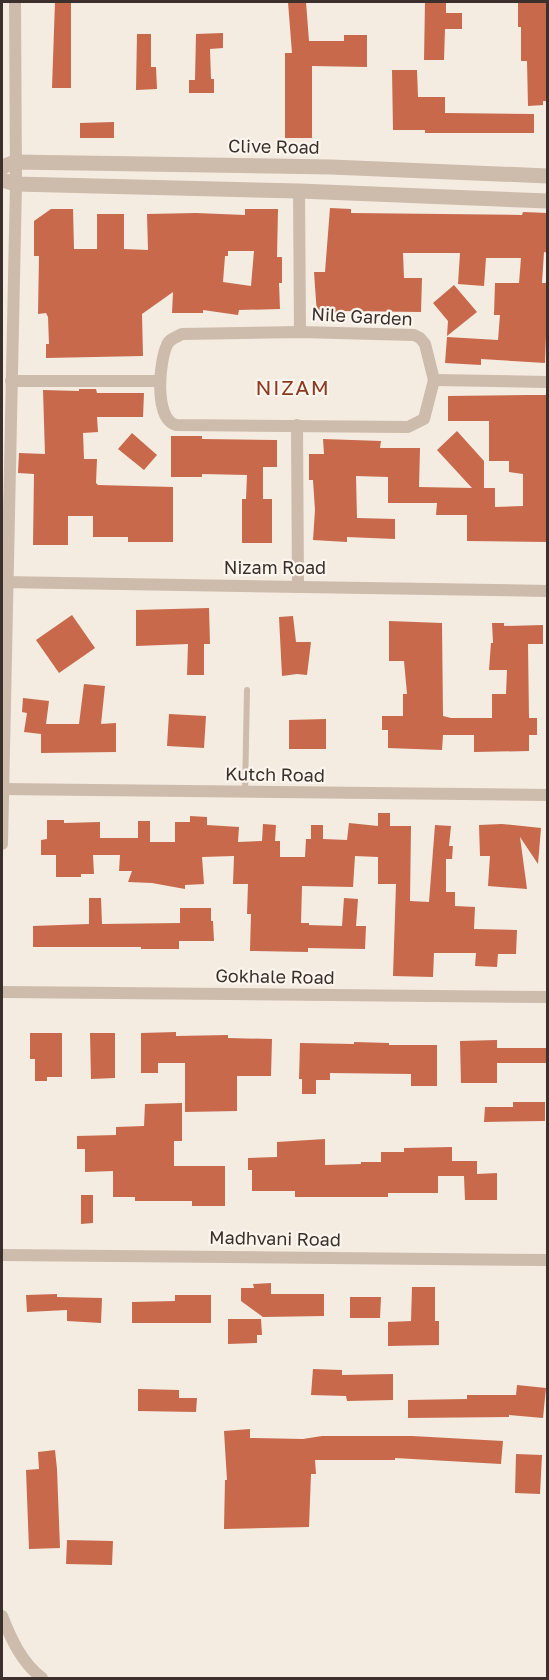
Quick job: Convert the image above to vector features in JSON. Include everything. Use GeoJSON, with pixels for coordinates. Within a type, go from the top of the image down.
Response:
{"type":"FeatureCollection","features":[{"type":"Feature","properties":{"kind":"street"},"geometry":{"type":"LineString","coordinates":[[2,844],[4,582],[11,381],[7,291],[8,165],[15,2]]}},
{"type":"Feature","properties":{"kind":"street","name":"Clive Road"},"geometry":{"type":"LineString","coordinates":[[8,165],[331,167],[548,176]]}},
{"type":"Feature","properties":{"kind":"street"},"geometry":{"type":"LineString","coordinates":[[331,167],[332,192]]}},
{"type":"Feature","properties":{"kind":"street"},"geometry":{"type":"LineString","coordinates":[[9,182],[548,201]]}},
{"type":"Feature","properties":{"kind":"street"},"geometry":{"type":"LineString","coordinates":[[299,191],[300,332]]}},
{"type":"Feature","properties":{"kind":"street","name":"Nile Garden"},"geometry":{"type":"LineString","coordinates":[[300,332],[414,335],[425,344],[434,380],[424,419],[408,427],[169,424],[165,418],[159,381],[167,343],[182,334],[300,332]]}},
{"type":"Feature","properties":{"kind":"street"},"geometry":{"type":"LineString","coordinates":[[434,380],[548,382]]}},
{"type":"Feature","properties":{"kind":"street"},"geometry":{"type":"LineString","coordinates":[[11,381],[159,381]]}},
{"type":"Feature","properties":{"kind":"street"},"geometry":{"type":"LineString","coordinates":[[297,425],[298,586]]}},
{"type":"Feature","properties":{"kind":"street","name":"Nizam Road"},"geometry":{"type":"LineString","coordinates":[[4,582],[548,591]]}},
{"type":"Feature","properties":{"kind":"street","name":"Kutch Road"},"geometry":{"type":"LineString","coordinates":[[2,789],[548,795]]}},
{"type":"Feature","properties":{"kind":"street","name":"Gokhale Road"},"geometry":{"type":"LineString","coordinates":[[2,992],[548,997]]}},
{"type":"Feature","properties":{"kind":"street","name":"Madhvani Road"},"geometry":{"type":"LineString","coordinates":[[2,1255],[548,1260]]}},
{"type":"Feature","properties":{"kind":"street"},"geometry":{"type":"LineString","coordinates":[[2,1616],[11,1639],[33,1671],[42,1678]]}},
{"type":"Feature","properties":{"kind":"lane"},"geometry":{"type":"LineString","coordinates":[[245,792],[247,690]]}},
{"type":"Feature","properties":{"kind":"building"},"geometry":{"type":"Polygon","coordinates":[[[55,2],[71,2],[71,88],[52,88],[55,2]]]}},
{"type":"Feature","properties":{"kind":"building"},"geometry":{"type":"Polygon","coordinates":[[[288,2],[306,2],[309,41],[344,41],[344,35],[367,35],[367,67],[312,66],[312,138],[285,138],[285,53],[292,53],[288,2]]]}},
{"type":"Feature","properties":{"kind":"building"},"geometry":{"type":"Polygon","coordinates":[[[425,2],[446,2],[446,13],[462,13],[462,29],[445,29],[444,60],[424,60],[425,2]]]}},
{"type":"Feature","properties":{"kind":"building"},"geometry":{"type":"Polygon","coordinates":[[[518,2],[548,2],[547,101],[543,101],[543,105],[528,106],[527,61],[521,61],[518,2]]]}},
{"type":"Feature","properties":{"kind":"building"},"geometry":{"type":"Polygon","coordinates":[[[223,33],[223,48],[210,49],[214,93],[189,93],[189,80],[195,80],[196,34],[223,33]]]}},
{"type":"Feature","properties":{"kind":"building"},"geometry":{"type":"Polygon","coordinates":[[[137,34],[151,34],[151,67],[156,67],[157,89],[136,90],[137,34]]]}},
{"type":"Feature","properties":{"kind":"building"},"geometry":{"type":"Polygon","coordinates":[[[392,70],[417,70],[418,97],[445,97],[445,113],[534,114],[534,133],[425,133],[425,130],[393,130],[392,70]]]}},
{"type":"Feature","properties":{"kind":"building"},"geometry":{"type":"Polygon","coordinates":[[[114,122],[114,138],[80,138],[80,123],[114,122]]]}},
{"type":"Feature","properties":{"kind":"building"},"geometry":{"type":"Polygon","coordinates":[[[330,208],[351,209],[351,213],[522,215],[523,212],[548,213],[548,253],[544,252],[542,283],[548,283],[545,363],[481,359],[481,365],[445,363],[447,337],[498,340],[500,315],[494,315],[495,283],[519,283],[521,258],[486,258],[484,286],[458,284],[460,253],[403,253],[404,278],[422,278],[421,312],[342,311],[342,313],[317,315],[314,272],[325,272],[330,208]]]}},
{"type":"Feature","properties":{"kind":"building"},"geometry":{"type":"Polygon","coordinates":[[[51,209],[73,209],[74,249],[97,249],[97,214],[124,214],[124,249],[148,250],[147,214],[245,215],[245,209],[278,209],[277,257],[282,257],[282,283],[279,283],[280,309],[239,310],[238,315],[203,310],[203,313],[172,313],[173,292],[142,314],[143,356],[46,358],[46,344],[49,344],[48,317],[46,313],[38,314],[39,256],[34,256],[34,221],[51,209]],[[228,251],[228,256],[225,256],[223,282],[251,286],[254,251],[228,251]]]}},
{"type":"Feature","properties":{"kind":"building"},"geometry":{"type":"Polygon","coordinates":[[[454,285],[477,312],[447,336],[448,321],[433,303],[454,285]]]}},
{"type":"Feature","properties":{"kind":"building"},"geometry":{"type":"Polygon","coordinates":[[[79,389],[96,389],[97,393],[144,393],[143,417],[97,417],[98,432],[83,433],[84,459],[97,459],[96,483],[98,485],[173,487],[173,542],[128,542],[128,537],[93,537],[93,516],[68,516],[68,545],[33,545],[34,474],[18,473],[19,453],[45,454],[43,390],[79,391],[79,389]]]}},
{"type":"Feature","properties":{"kind":"building"},"geometry":{"type":"Polygon","coordinates":[[[548,395],[548,542],[467,541],[467,515],[436,515],[437,503],[388,503],[388,477],[356,476],[357,518],[395,519],[395,539],[347,537],[347,542],[313,540],[315,510],[313,480],[309,480],[309,454],[324,454],[323,439],[381,441],[380,448],[420,448],[419,487],[472,488],[437,450],[457,431],[484,461],[484,488],[495,488],[495,507],[523,506],[523,474],[509,472],[509,461],[489,461],[489,421],[448,421],[448,396],[548,395]]]}},
{"type":"Feature","properties":{"kind":"building"},"geometry":{"type":"Polygon","coordinates":[[[132,433],[157,455],[144,470],[118,449],[132,433]]]}},
{"type":"Feature","properties":{"kind":"building"},"geometry":{"type":"Polygon","coordinates":[[[171,436],[202,436],[202,439],[277,440],[277,467],[263,467],[263,499],[272,499],[272,543],[242,543],[242,499],[246,499],[247,475],[202,474],[202,477],[171,477],[171,436]]]}},
{"type":"Feature","properties":{"kind":"building"},"geometry":{"type":"Polygon","coordinates":[[[209,608],[210,644],[204,644],[204,675],[187,675],[188,644],[136,646],[136,610],[209,608]]]}},
{"type":"Feature","properties":{"kind":"building"},"geometry":{"type":"Polygon","coordinates":[[[72,615],[95,648],[59,673],[36,640],[72,615]]]}},
{"type":"Feature","properties":{"kind":"building"},"geometry":{"type":"Polygon","coordinates":[[[293,616],[296,642],[311,642],[307,675],[282,676],[279,617],[293,616]]]}},
{"type":"Feature","properties":{"kind":"building"},"geometry":{"type":"Polygon","coordinates":[[[389,621],[442,623],[443,716],[451,718],[492,718],[492,694],[506,694],[507,670],[489,670],[491,643],[493,643],[492,623],[504,623],[504,626],[543,625],[543,644],[528,644],[529,718],[537,718],[537,735],[529,735],[529,751],[474,752],[474,735],[443,735],[442,750],[388,748],[388,730],[382,730],[382,716],[403,716],[403,694],[407,694],[404,661],[389,661],[389,621]]]}},
{"type":"Feature","properties":{"kind":"building"},"geometry":{"type":"Polygon","coordinates":[[[84,684],[105,686],[101,724],[116,723],[116,752],[41,753],[41,734],[24,732],[27,713],[22,712],[23,698],[49,701],[46,724],[79,724],[84,684]]]}},
{"type":"Feature","properties":{"kind":"building"},"geometry":{"type":"Polygon","coordinates":[[[169,714],[206,716],[204,748],[167,746],[169,714]]]}},
{"type":"Feature","properties":{"kind":"building"},"geometry":{"type":"Polygon","coordinates":[[[326,719],[326,749],[289,749],[289,720],[326,719]]]}},
{"type":"Feature","properties":{"kind":"building"},"geometry":{"type":"Polygon","coordinates":[[[378,813],[390,813],[390,826],[411,826],[410,901],[429,902],[435,825],[451,826],[449,846],[453,846],[452,859],[446,859],[446,892],[455,892],[455,906],[475,907],[474,929],[517,930],[516,954],[498,954],[497,967],[475,966],[476,953],[434,953],[433,977],[393,976],[396,884],[378,884],[378,857],[355,856],[353,887],[302,886],[301,923],[309,923],[309,925],[342,926],[344,898],[358,899],[356,926],[366,926],[365,949],[308,948],[308,952],[250,951],[251,914],[247,914],[248,884],[233,884],[234,856],[202,857],[204,884],[185,885],[185,889],[152,883],[128,882],[132,871],[119,871],[120,855],[93,855],[94,874],[81,874],[81,877],[56,877],[56,855],[41,855],[41,840],[47,839],[47,820],[64,820],[64,823],[100,822],[100,838],[138,838],[138,821],[150,821],[150,842],[175,842],[175,822],[190,822],[190,816],[207,817],[207,825],[239,827],[238,842],[262,841],[263,824],[276,825],[275,841],[280,841],[280,857],[305,857],[306,839],[311,839],[311,825],[323,825],[323,839],[347,840],[349,823],[378,826],[378,813]]]}},
{"type":"Feature","properties":{"kind":"building"},"geometry":{"type":"Polygon","coordinates":[[[502,824],[541,828],[538,864],[520,837],[527,889],[488,886],[490,856],[480,856],[479,825],[502,824]]]}},
{"type":"Feature","properties":{"kind":"building"},"geometry":{"type":"Polygon","coordinates":[[[89,898],[101,898],[102,924],[180,923],[180,908],[211,908],[214,941],[179,941],[179,949],[33,947],[33,926],[89,924],[89,898]]]}},
{"type":"Feature","properties":{"kind":"building"},"geometry":{"type":"Polygon","coordinates":[[[176,1032],[176,1036],[228,1035],[228,1038],[272,1039],[271,1076],[237,1076],[237,1111],[185,1112],[185,1063],[158,1063],[158,1073],[141,1073],[141,1033],[176,1032]]]}},
{"type":"Feature","properties":{"kind":"building"},"geometry":{"type":"Polygon","coordinates":[[[30,1033],[62,1033],[62,1077],[47,1077],[47,1081],[35,1081],[35,1059],[30,1059],[30,1033]]]}},
{"type":"Feature","properties":{"kind":"building"},"geometry":{"type":"Polygon","coordinates":[[[90,1033],[115,1033],[115,1078],[91,1079],[90,1033]]]}},
{"type":"Feature","properties":{"kind":"building"},"geometry":{"type":"Polygon","coordinates":[[[497,1040],[497,1048],[548,1048],[548,1063],[497,1063],[497,1083],[461,1083],[460,1041],[497,1040]]]}},
{"type":"Feature","properties":{"kind":"building"},"geometry":{"type":"Polygon","coordinates":[[[354,1042],[437,1045],[437,1086],[411,1086],[411,1074],[330,1073],[330,1080],[316,1080],[316,1094],[302,1094],[302,1079],[299,1079],[300,1043],[354,1044],[354,1042]]]}},
{"type":"Feature","properties":{"kind":"building"},"geometry":{"type":"Polygon","coordinates":[[[513,1102],[545,1102],[545,1121],[484,1122],[485,1107],[513,1107],[513,1102]]]}},
{"type":"Feature","properties":{"kind":"building"},"geometry":{"type":"Polygon","coordinates":[[[182,1103],[182,1141],[174,1141],[174,1166],[225,1166],[225,1206],[192,1206],[192,1201],[135,1201],[135,1197],[113,1197],[113,1171],[85,1172],[85,1149],[77,1149],[77,1136],[116,1135],[116,1127],[144,1126],[145,1104],[182,1103]]]}},
{"type":"Feature","properties":{"kind":"building"},"geometry":{"type":"Polygon","coordinates":[[[325,1139],[325,1165],[381,1162],[381,1152],[404,1152],[404,1148],[452,1147],[452,1161],[477,1161],[477,1174],[497,1173],[497,1200],[465,1200],[464,1176],[438,1176],[438,1193],[388,1193],[388,1197],[295,1197],[295,1191],[252,1191],[252,1170],[248,1170],[248,1158],[277,1157],[277,1142],[325,1139]]]}},
{"type":"Feature","properties":{"kind":"building"},"geometry":{"type":"Polygon","coordinates":[[[81,1195],[93,1195],[93,1223],[81,1224],[81,1195]]]}},
{"type":"Feature","properties":{"kind":"building"},"geometry":{"type":"Polygon","coordinates":[[[271,1283],[271,1294],[324,1294],[324,1316],[263,1317],[241,1301],[241,1288],[254,1288],[253,1284],[271,1283]]]}},
{"type":"Feature","properties":{"kind":"building"},"geometry":{"type":"Polygon","coordinates":[[[412,1287],[435,1287],[435,1321],[439,1321],[439,1345],[388,1346],[388,1322],[411,1321],[412,1287]]]}},
{"type":"Feature","properties":{"kind":"building"},"geometry":{"type":"Polygon","coordinates":[[[57,1294],[57,1297],[102,1298],[101,1323],[67,1321],[67,1310],[27,1312],[26,1295],[57,1294]]]}},
{"type":"Feature","properties":{"kind":"building"},"geometry":{"type":"Polygon","coordinates":[[[175,1295],[211,1295],[211,1323],[132,1323],[132,1302],[175,1301],[175,1295]]]}},
{"type":"Feature","properties":{"kind":"building"},"geometry":{"type":"Polygon","coordinates":[[[350,1297],[381,1297],[380,1318],[350,1318],[350,1297]]]}},
{"type":"Feature","properties":{"kind":"building"},"geometry":{"type":"Polygon","coordinates":[[[228,1319],[261,1319],[262,1335],[257,1335],[257,1343],[228,1344],[228,1319]]]}},
{"type":"Feature","properties":{"kind":"building"},"geometry":{"type":"Polygon","coordinates":[[[313,1369],[342,1370],[342,1375],[393,1374],[393,1400],[347,1401],[346,1396],[311,1395],[313,1369]]]}},
{"type":"Feature","properties":{"kind":"building"},"geometry":{"type":"Polygon","coordinates":[[[517,1385],[546,1388],[543,1418],[509,1415],[509,1417],[408,1418],[408,1400],[467,1399],[467,1395],[516,1395],[517,1385]]]}},
{"type":"Feature","properties":{"kind":"building"},"geometry":{"type":"Polygon","coordinates":[[[138,1389],[179,1390],[179,1398],[197,1398],[196,1412],[138,1411],[138,1389]]]}},
{"type":"Feature","properties":{"kind":"building"},"geometry":{"type":"Polygon","coordinates":[[[250,1429],[250,1438],[412,1436],[503,1441],[501,1464],[395,1458],[395,1460],[315,1460],[316,1474],[311,1474],[309,1527],[224,1529],[225,1480],[227,1480],[224,1431],[250,1429]]]}},
{"type":"Feature","properties":{"kind":"building"},"geometry":{"type":"Polygon","coordinates":[[[55,1450],[60,1548],[29,1549],[26,1470],[39,1469],[38,1452],[55,1450]]]}},
{"type":"Feature","properties":{"kind":"building"},"geometry":{"type":"Polygon","coordinates":[[[516,1454],[542,1455],[540,1494],[515,1493],[516,1454]]]}},
{"type":"Feature","properties":{"kind":"building"},"geometry":{"type":"Polygon","coordinates":[[[67,1540],[113,1541],[112,1565],[66,1564],[67,1540]]]}},
{"type":"Feature","properties":{"kind":"district","name":"NIZAM"},"geometry":{"type":"Point","coordinates":[293,388]}}]}
